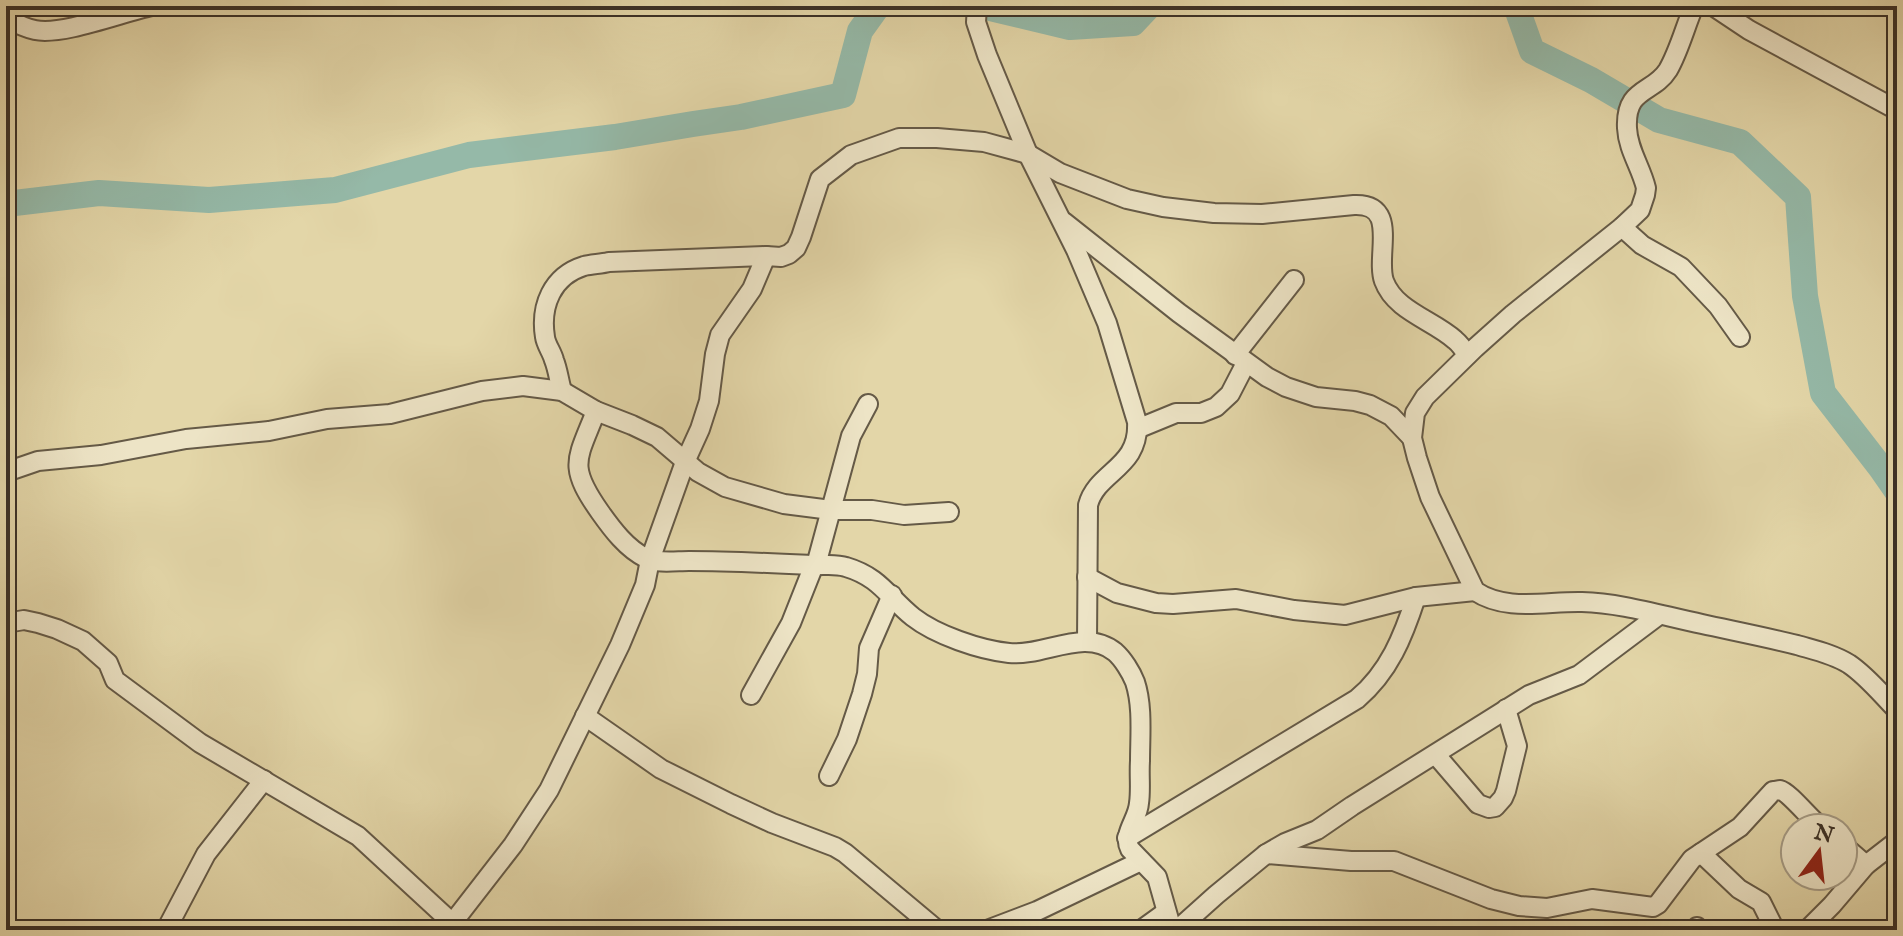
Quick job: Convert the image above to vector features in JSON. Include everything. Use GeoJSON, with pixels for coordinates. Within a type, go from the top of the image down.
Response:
{"type":"FeatureCollection","features":[{"type":"Feature","properties":{"kind":"street"},"geometry":{"type":"LineString","coordinates":[[6,18],[39,32],[65,29],[152,6]]}},
{"type":"Feature","properties":{"kind":"street"},"geometry":{"type":"LineString","coordinates":[[977,6],[976,22],[987,55],[1028,154],[1062,220],[1107,323],[1137,429],[1133,450],[1090,497],[1087,520],[1087,642]]}},
{"type":"Feature","properties":{"kind":"street"},"geometry":{"type":"LineString","coordinates":[[1391,416],[1425,397],[1513,314],[1640,210],[1645,195],[1644,181],[1628,138],[1627,122],[1631,105],[1670,67],[1694,6]]}},
{"type":"Feature","properties":{"kind":"street"},"geometry":{"type":"LineString","coordinates":[[1713,6],[1749,30],[1897,110]]}},
{"type":"Feature","properties":{"kind":"street"},"geometry":{"type":"LineString","coordinates":[[562,391],[545,338],[544,310],[549,295],[566,274],[584,266],[609,262],[781,257],[789,254],[801,237],[820,179],[851,155],[899,138],[984,142],[1028,154],[1060,173],[1127,199],[1163,207],[1262,214],[1367,206],[1377,212],[1382,222],[1381,270],[1385,284],[1401,303],[1452,338],[1467,355]]}},
{"type":"Feature","properties":{"kind":"street"},"geometry":{"type":"LineString","coordinates":[[1062,220],[1179,313],[1277,382],[1316,397],[1370,405],[1391,416],[1412,438]]}},
{"type":"Feature","properties":{"kind":"street"},"geometry":{"type":"LineString","coordinates":[[1622,227],[1642,245],[1681,267],[1718,306],[1740,337]]}},
{"type":"Feature","properties":{"kind":"street"},"geometry":{"type":"LineString","coordinates":[[6,623],[24,620],[38,623],[83,641],[108,663],[115,680],[200,743],[358,836],[452,928],[549,790],[620,645],[645,585],[650,560],[685,462],[700,429],[709,401],[720,335],[752,289],[766,256]]}},
{"type":"Feature","properties":{"kind":"street"},"geometry":{"type":"LineString","coordinates":[[1137,429],[1176,413],[1201,413],[1216,407],[1230,394],[1241,359],[1294,280]]}},
{"type":"Feature","properties":{"kind":"street"},"geometry":{"type":"LineString","coordinates":[[6,472],[38,461],[101,455],[186,439],[269,431],[327,419],[390,414],[482,391],[523,386],[562,391],[596,411],[657,437],[698,472],[725,487],[784,504],[831,510],[872,510],[904,515],[949,512]]}},
{"type":"Feature","properties":{"kind":"street"},"geometry":{"type":"LineString","coordinates":[[1425,397],[1414,417],[1412,438],[1430,497],[1475,591],[1485,598],[1500,602],[1609,604],[1749,633],[1836,657],[1850,664],[1897,710]]}},
{"type":"Feature","properties":{"kind":"street"},"geometry":{"type":"LineString","coordinates":[[751,695],[791,623],[815,565],[851,436],[868,404]]}},
{"type":"Feature","properties":{"kind":"street"},"geometry":{"type":"LineString","coordinates":[[596,411],[578,459],[578,472],[585,491],[610,527],[630,547],[650,560],[839,565],[872,577],[921,623],[991,650],[1030,653],[1087,642],[1113,650],[1135,681],[1140,717],[1139,806],[1127,838],[1130,849],[1157,877],[1172,924]]}},
{"type":"Feature","properties":{"kind":"street"},"geometry":{"type":"LineString","coordinates":[[1087,577],[1117,593],[1156,603],[1236,599],[1345,615],[1416,597],[1475,591]]}},
{"type":"Feature","properties":{"kind":"street"},"geometry":{"type":"LineString","coordinates":[[829,776],[847,739],[867,674],[869,648],[892,595]]}},
{"type":"Feature","properties":{"kind":"street"},"geometry":{"type":"LineString","coordinates":[[1127,838],[1357,699],[1388,666],[1405,632],[1416,597]]}},
{"type":"Feature","properties":{"kind":"street"},"geometry":{"type":"LineString","coordinates":[[1141,930],[1172,924],[1204,905],[1266,854],[1317,830],[1529,695],[1579,675],[1659,615]]}},
{"type":"Feature","properties":{"kind":"street"},"geometry":{"type":"LineString","coordinates":[[1436,755],[1478,804],[1495,807],[1506,791],[1517,746],[1506,709]]}},
{"type":"Feature","properties":{"kind":"street"},"geometry":{"type":"LineString","coordinates":[[585,716],[661,769],[745,810],[845,853],[937,930]]}},
{"type":"Feature","properties":{"kind":"street"},"geometry":{"type":"LineString","coordinates":[[166,930],[206,854],[264,780]]}},
{"type":"Feature","properties":{"kind":"street"},"geometry":{"type":"LineString","coordinates":[[1266,854],[1394,861],[1491,899],[1519,906],[1547,908],[1592,899],[1655,906],[1692,859],[1740,827],[1773,791],[1781,790],[1790,796],[1804,812]]}},
{"type":"Feature","properties":{"kind":"street"},"geometry":{"type":"LineString","coordinates":[[1807,930],[1866,865],[1897,841]]}},
{"type":"Feature","properties":{"kind":"street"},"geometry":{"type":"LineString","coordinates":[[1701,853],[1739,889],[1761,902],[1775,930]]}},
{"type":"Feature","properties":{"kind":"street"},"geometry":{"type":"LineString","coordinates":[[1859,859],[1866,865]]}},
{"type":"Feature","properties":{"kind":"street"},"geometry":{"type":"LineString","coordinates":[[987,930],[1060,901],[1141,861]]}},
{"type":"Feature","properties":{"kind":"waterway"},"geometry":{"type":"LineString","coordinates":[[6,204],[99,193],[209,200],[335,190],[469,155],[741,117],[843,95],[860,31],[878,6]]}},
{"type":"Feature","properties":{"kind":"waterway"},"geometry":{"type":"LineString","coordinates":[[982,6],[1070,27],[1133,23],[1149,6]]}},
{"type":"Feature","properties":{"kind":"waterway"},"geometry":{"type":"LineString","coordinates":[[1516,6],[1532,51],[1591,80],[1659,120],[1740,142],[1798,197],[1805,296],[1823,393],[1897,491]]}}]}
